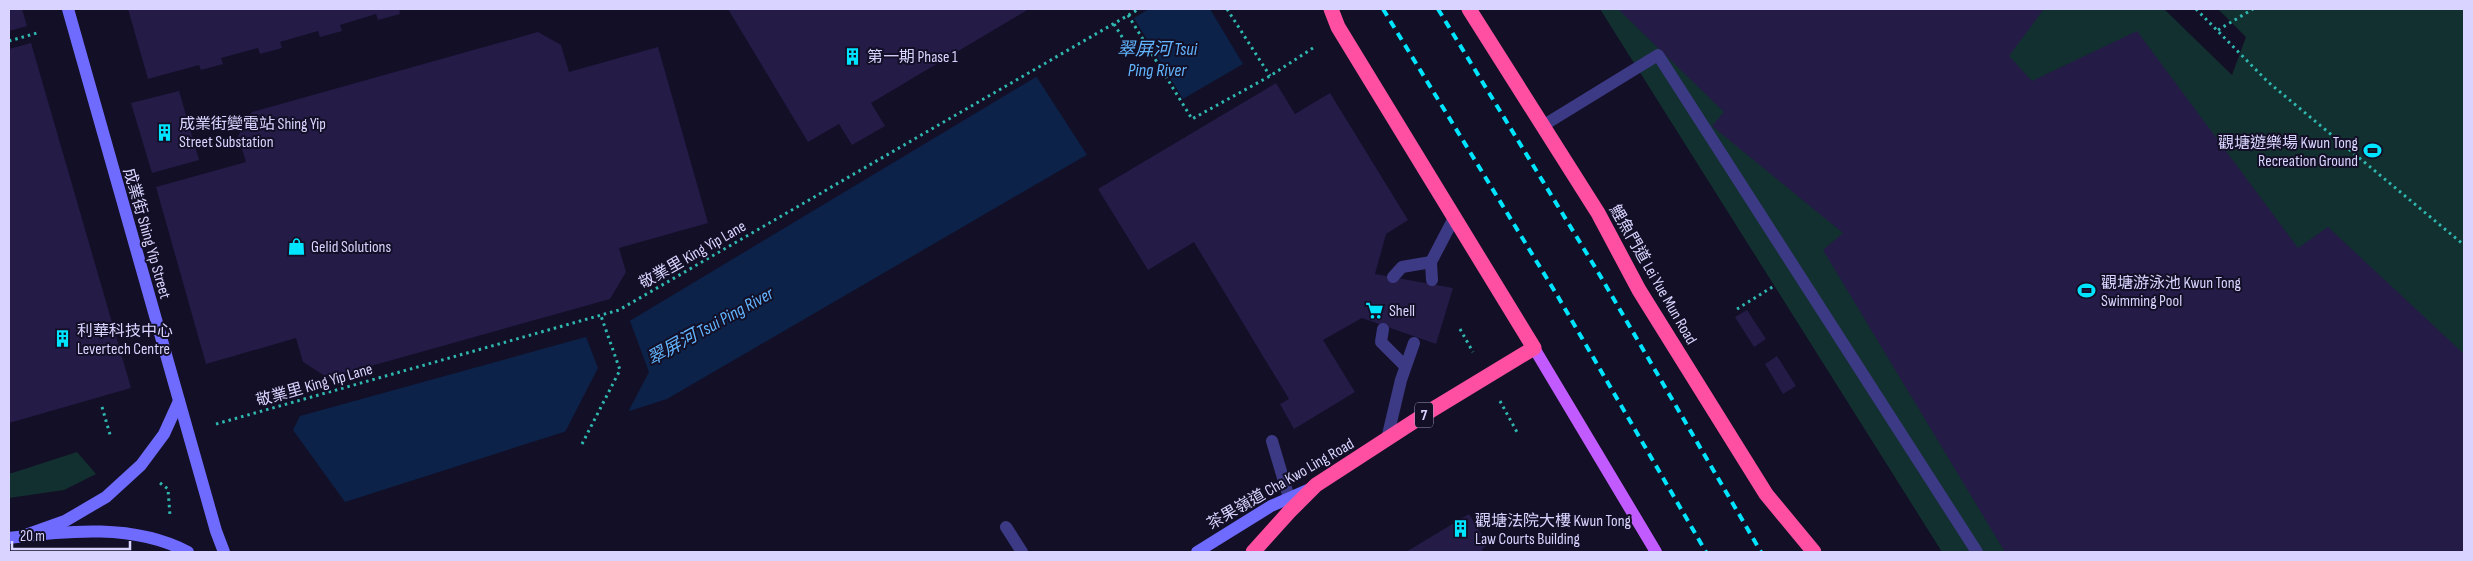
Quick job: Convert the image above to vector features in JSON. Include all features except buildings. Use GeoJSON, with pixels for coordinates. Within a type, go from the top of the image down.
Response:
{"type":"FeatureCollection","features":[{"type":"Feature","properties":{"kind":"highway"},"geometry":{"type":"LineString","coordinates":[[1331,9],[1338,27],[1534,348]]}},
{"type":"Feature","properties":{"kind":"highway","name":"鯉魚門道 Lei Yue Mun Road"},"geometry":{"type":"LineString","coordinates":[[1469,9],[1544,125],[1598,213],[1640,290],[1771,501],[1814,552]]}},
{"type":"Feature","properties":{"kind":"highway","name":"茶果嶺道 Cha Kwo Ling Road"},"geometry":{"type":"LineString","coordinates":[[1316,486],[1387,439],[1534,348]]}},
{"type":"Feature","properties":{"kind":"highway","name":"7"},"geometry":{"type":"LineString","coordinates":[[1252,552],[1316,486]]}},
{"type":"Feature","properties":{"kind":"main road","name":"成業街 Shing Yip Street"},"geometry":{"type":"LineString","coordinates":[[68,9],[216,532],[224,552]]}},
{"type":"Feature","properties":{"kind":"main road"},"geometry":{"type":"LineString","coordinates":[[1534,348],[1656,552]]}},
{"type":"Feature","properties":{"kind":"main road"},"geometry":{"type":"LineString","coordinates":[[14,537],[65,520],[106,497],[141,465],[164,434],[179,401]]}},
{"type":"Feature","properties":{"kind":"main road","name":"茶果嶺道 Cha Kwo Ling Road"},"geometry":{"type":"LineString","coordinates":[[1197,552],[1271,506],[1316,486]]}},
{"type":"Feature","properties":{"kind":"main road"},"geometry":{"type":"LineString","coordinates":[[14,537],[80,531],[127,533],[172,544],[188,552]]}},
{"type":"Feature","properties":{"kind":"lane"},"geometry":{"type":"LineString","coordinates":[[1544,125],[1658,55],[1977,552]]}},
{"type":"Feature","properties":{"kind":"lane"},"geometry":{"type":"LineString","coordinates":[[1432,280],[1430,262],[1455,216]]}},
{"type":"Feature","properties":{"kind":"lane"},"geometry":{"type":"LineString","coordinates":[[1394,277],[1402,267],[1430,262]]}},
{"type":"Feature","properties":{"kind":"lane"},"geometry":{"type":"LineString","coordinates":[[1383,329],[1381,342],[1405,366]]}},
{"type":"Feature","properties":{"kind":"lane"},"geometry":{"type":"LineString","coordinates":[[1387,439],[1405,366],[1414,343]]}},
{"type":"Feature","properties":{"kind":"lane"},"geometry":{"type":"LineString","coordinates":[[1272,442],[1289,498]]}},
{"type":"Feature","properties":{"kind":"lane"},"geometry":{"type":"LineString","coordinates":[[1006,527],[1022,552]]}},
{"type":"Feature","properties":{"kind":"path","name":"敬業里 King Yip Lane"},"geometry":{"type":"LineString","coordinates":[[216,424],[619,310],[1139,9]]}},
{"type":"Feature","properties":{"kind":"path"},"geometry":{"type":"LineString","coordinates":[[1227,9],[1270,76]]}},
{"type":"Feature","properties":{"kind":"path"},"geometry":{"type":"LineString","coordinates":[[2196,9],[2268,82],[2464,245]]}},
{"type":"Feature","properties":{"kind":"path"},"geometry":{"type":"LineString","coordinates":[[2218,30],[2253,9]]}},
{"type":"Feature","properties":{"kind":"path"},"geometry":{"type":"LineString","coordinates":[[1128,15],[1192,119],[1270,76],[1313,48]]}},
{"type":"Feature","properties":{"kind":"path"},"geometry":{"type":"LineString","coordinates":[[1114,24],[1134,56]]}},
{"type":"Feature","properties":{"kind":"path"},"geometry":{"type":"LineString","coordinates":[[9,41],[37,33]]}},
{"type":"Feature","properties":{"kind":"path"},"geometry":{"type":"LineString","coordinates":[[1737,309],[1797,272]]}},
{"type":"Feature","properties":{"kind":"path"},"geometry":{"type":"LineString","coordinates":[[582,444],[620,370],[601,316]]}},
{"type":"Feature","properties":{"kind":"path"},"geometry":{"type":"LineString","coordinates":[[102,407],[111,438]]}},
{"type":"Feature","properties":{"kind":"path"},"geometry":{"type":"LineString","coordinates":[[168,489],[170,517]]}},
{"type":"Feature","properties":{"kind":"green space","name":"觀塘游泳池 Kwun Tong Swimming Pool"},"geometry":{"type":"Polygon","coordinates":[[[1600,9],[2164,9],[2232,75],[2246,37],[2218,9],[2464,9],[2464,552],[1942,552],[1600,9]]]}},
{"type":"Feature","properties":{"kind":"green space"},"geometry":{"type":"Polygon","coordinates":[[[77,452],[96,474],[64,490],[9,498],[9,474],[77,452]]]}},
{"type":"Feature","properties":{"kind":"water","name":"翠屏河 Tsui Ping River"},"geometry":{"type":"Polygon","coordinates":[[[1149,9],[1210,9],[1243,64],[667,399],[345,502],[293,430],[300,416],[618,328],[1149,9]]]}},
{"type":"Feature","properties":{"kind":"pier"},"geometry":{"type":"Polygon","coordinates":[[[1134,18],[1183,99],[1087,155],[1036,76],[1134,18]]]}},
{"type":"Feature","properties":{"kind":"pier"},"geometry":{"type":"Polygon","coordinates":[[[630,321],[649,372],[628,412],[565,432],[598,368],[586,337],[618,328],[630,321]]]}},
{"type":"Feature","properties":{"kind":"railway"},"geometry":{"type":"LineString","coordinates":[[1383,9],[1557,295],[1706,552]]}},
{"type":"Feature","properties":{"kind":"railway"},"geometry":{"type":"LineString","coordinates":[[1438,9],[1598,272],[1761,552]]}},
{"type":"Feature","properties":{"kind":"place","name":"第一期 Phase 1"},"geometry":{"type":"Point","coordinates":[853,56]}},
{"type":"Feature","properties":{"kind":"place","name":"成業街變電站 Shing Yip Street Substation"},"geometry":{"type":"Point","coordinates":[165,132]}},
{"type":"Feature","properties":{"kind":"place","name":"觀塘遊樂場 Kwun Tong Recreation Ground"},"geometry":{"type":"Point","coordinates":[2372,151]}},
{"type":"Feature","properties":{"kind":"place","name":"Gelid Solutions"},"geometry":{"type":"Point","coordinates":[297,246]}},
{"type":"Feature","properties":{"kind":"place","name":"觀塘游泳池 Kwun Tong Swimming Pool"},"geometry":{"type":"Point","coordinates":[2087,291]}},
{"type":"Feature","properties":{"kind":"place","name":"Shell"},"geometry":{"type":"Point","coordinates":[1375,310]}},
{"type":"Feature","properties":{"kind":"place","name":"利華科技中心 Levertech Centre"},"geometry":{"type":"Point","coordinates":[63,339]}},
{"type":"Feature","properties":{"kind":"place","name":"觀塘法院大樓 Kwun Tong Law Courts Building"},"geometry":{"type":"Point","coordinates":[1461,529]}}]}
